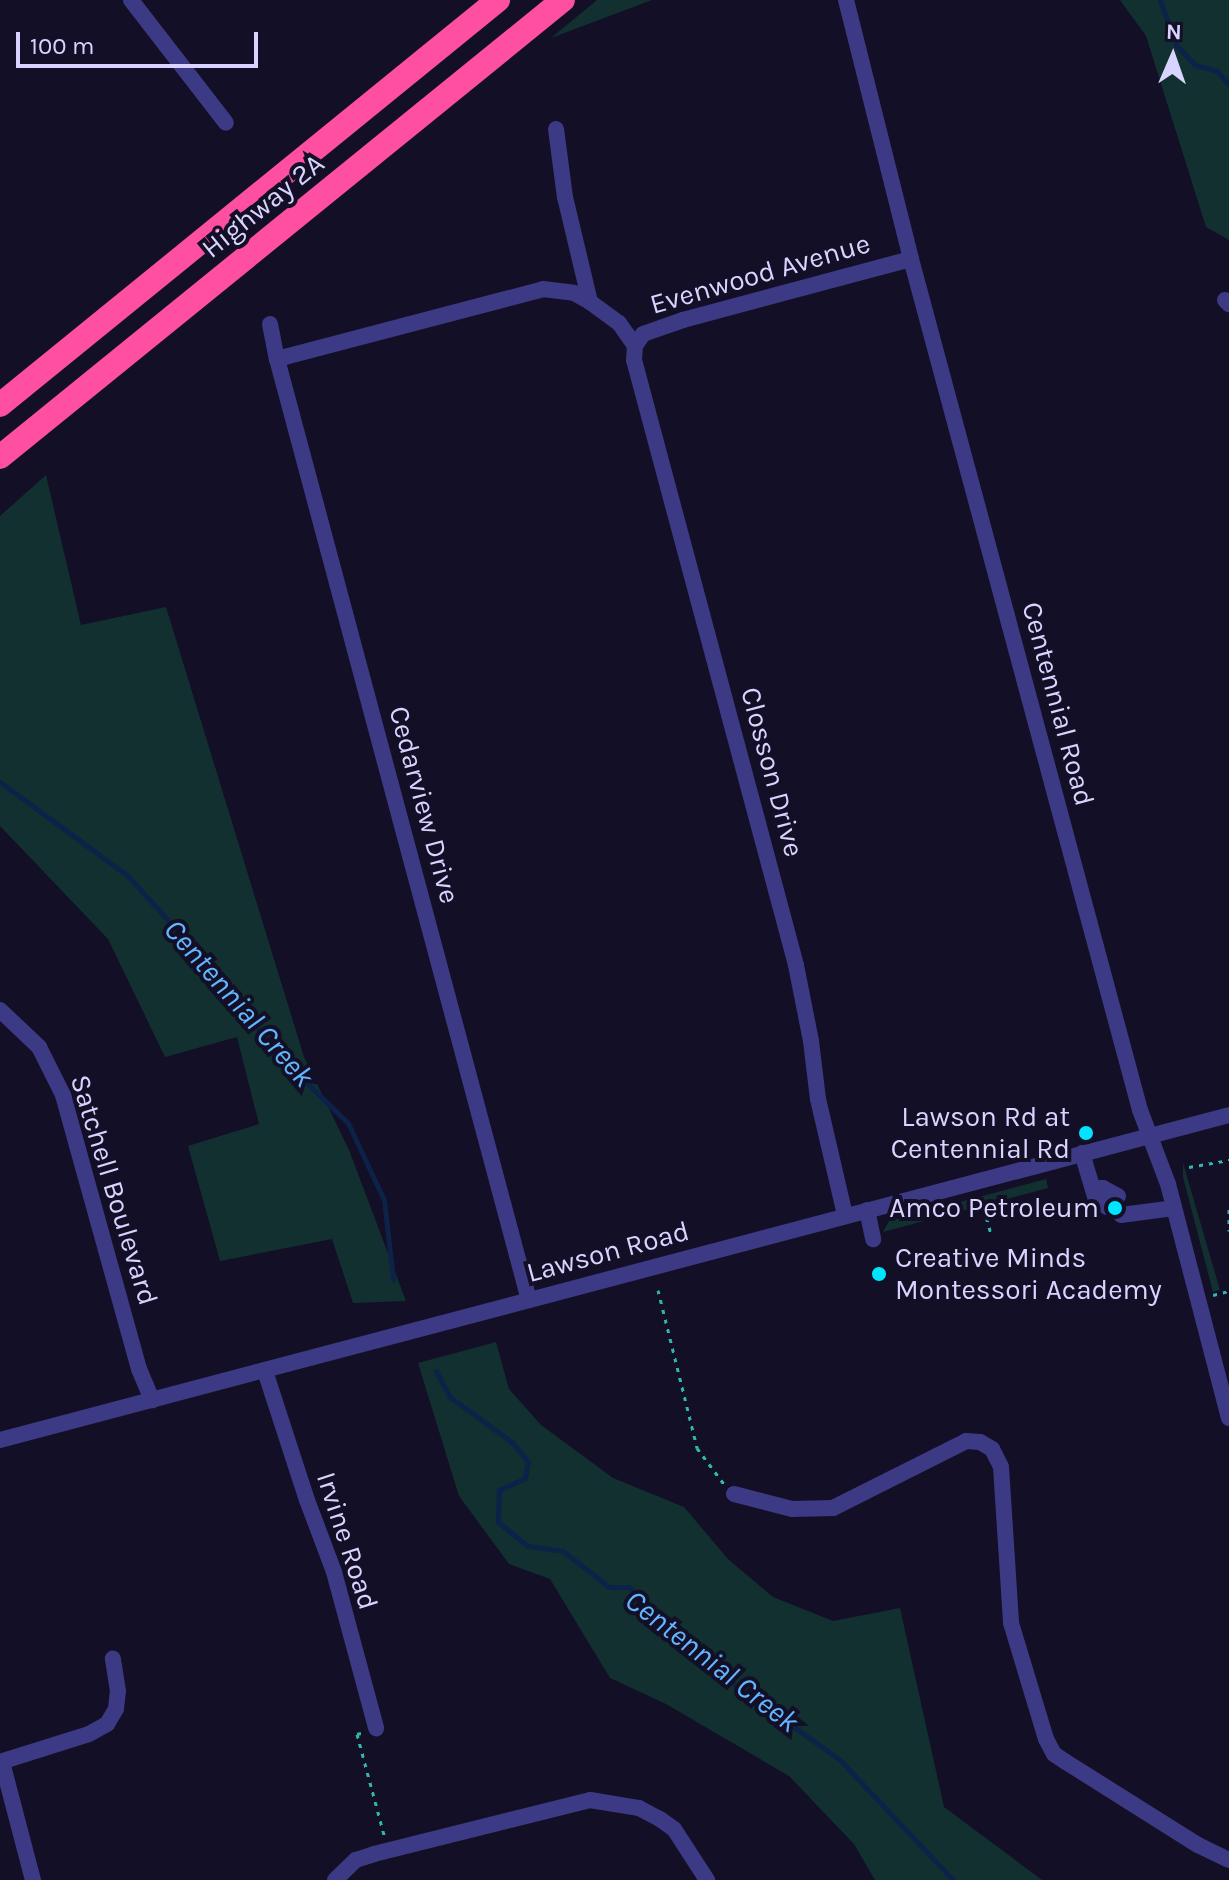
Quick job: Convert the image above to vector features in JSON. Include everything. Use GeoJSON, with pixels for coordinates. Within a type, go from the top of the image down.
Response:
{"type":"FeatureCollection","features":[{"type":"Feature","properties":{"kind":"highway","name":"Highway 2A"},"geometry":{"type":"LineString","coordinates":[[0,405],[498,0]]}},
{"type":"Feature","properties":{"kind":"highway","name":"Highway 2A"},"geometry":{"type":"LineString","coordinates":[[0,457],[563,0]]}},
{"type":"Feature","properties":{"kind":"street"},"geometry":{"type":"LineString","coordinates":[[131,0],[226,123]]}},
{"type":"Feature","properties":{"kind":"street","name":"Centennial Road"},"geometry":{"type":"LineString","coordinates":[[846,0],[911,259],[1140,1110],[1174,1208],[1229,1418]]}},
{"type":"Feature","properties":{"kind":"street"},"geometry":{"type":"LineString","coordinates":[[556,129],[565,197],[590,302]]}},
{"type":"Feature","properties":{"kind":"street","name":"Evenwood Avenue"},"geometry":{"type":"LineString","coordinates":[[277,359],[543,289],[574,293],[590,302],[619,323],[635,346],[643,334],[683,320],[911,259]]}},
{"type":"Feature","properties":{"kind":"street","name":"Cedarview Drive"},"geometry":{"type":"LineString","coordinates":[[270,324],[529,1300]]}},
{"type":"Feature","properties":{"kind":"street","name":"Closson Drive"},"geometry":{"type":"LineString","coordinates":[[635,346],[634,360],[796,965],[811,1041],[818,1099],[845,1215]]}},
{"type":"Feature","properties":{"kind":"street","name":"Satchell Boulevard"},"geometry":{"type":"LineString","coordinates":[[0,1010],[39,1047],[63,1095],[139,1369],[152,1400]]}},
{"type":"Feature","properties":{"kind":"street","name":"Lawson Road"},"geometry":{"type":"LineString","coordinates":[[0,1440],[1229,1115]]}},
{"type":"Feature","properties":{"kind":"street"},"geometry":{"type":"LineString","coordinates":[[1082,1153],[1093,1188],[1103,1188],[1118,1205],[1143,1214],[1174,1208]]}},
{"type":"Feature","properties":{"kind":"street"},"geometry":{"type":"LineString","coordinates":[[867,1210],[873,1239]]}},
{"type":"Feature","properties":{"kind":"street","name":"Irvine Road"},"geometry":{"type":"LineString","coordinates":[[265,1371],[288,1447],[334,1572],[376,1728]]}},
{"type":"Feature","properties":{"kind":"street"},"geometry":{"type":"LineString","coordinates":[[734,1494],[792,1509],[833,1508],[966,1441],[980,1442],[992,1449],[1001,1467],[1011,1623],[1046,1739],[1054,1754],[1198,1845],[1229,1860]]}},
{"type":"Feature","properties":{"kind":"street"},"geometry":{"type":"LineString","coordinates":[[33,1880],[1,1762],[89,1734],[107,1724],[116,1709],[118,1691],[113,1658]]}},
{"type":"Feature","properties":{"kind":"street"},"geometry":{"type":"LineString","coordinates":[[335,1880],[356,1860],[388,1850],[551,1808],[605,1801],[639,1808],[674,1829],[707,1880]]}},
{"type":"Feature","properties":{"kind":"path"},"geometry":{"type":"LineString","coordinates":[[1189,1167],[1229,1160]]}},
{"type":"Feature","properties":{"kind":"path"},"geometry":{"type":"LineString","coordinates":[[984,1208],[991,1234]]}},
{"type":"Feature","properties":{"kind":"path"},"geometry":{"type":"LineString","coordinates":[[1229,1209],[1229,1231]]}},
{"type":"Feature","properties":{"kind":"path"},"geometry":{"type":"LineString","coordinates":[[658,1290],[697,1448],[734,1494]]}},
{"type":"Feature","properties":{"kind":"path"},"geometry":{"type":"LineString","coordinates":[[1214,1295],[1229,1291]]}},
{"type":"Feature","properties":{"kind":"path"},"geometry":{"type":"LineString","coordinates":[[376,1728],[357,1734],[388,1850]]}},
{"type":"Feature","properties":{"kind":"green space"},"geometry":{"type":"Polygon","coordinates":[[[597,0],[652,0],[551,38],[597,0]]]}},
{"type":"Feature","properties":{"kind":"green space"},"geometry":{"type":"Polygon","coordinates":[[[1120,0],[1229,0],[1229,240],[1206,227],[1146,36],[1120,0]]]}},
{"type":"Feature","properties":{"kind":"green space"},"geometry":{"type":"Polygon","coordinates":[[[46,475],[81,625],[166,607],[304,1057],[349,1150],[406,1301],[353,1303],[332,1239],[220,1261],[188,1146],[259,1124],[237,1037],[165,1057],[108,939],[0,826],[0,516],[46,475]]]}},
{"type":"Feature","properties":{"kind":"green space"},"geometry":{"type":"Polygon","coordinates":[[[1183,1163],[1220,1290],[1213,1292],[1183,1177],[1183,1163]]]}},
{"type":"Feature","properties":{"kind":"green space"},"geometry":{"type":"Polygon","coordinates":[[[1046,1179],[1048,1188],[883,1232],[889,1221],[1046,1179]]]}},
{"type":"Feature","properties":{"kind":"green space"},"geometry":{"type":"Polygon","coordinates":[[[496,1342],[509,1389],[541,1425],[613,1478],[684,1507],[728,1559],[773,1597],[833,1621],[900,1608],[944,1807],[1042,1880],[875,1880],[854,1844],[789,1776],[666,1704],[610,1678],[550,1579],[509,1564],[459,1496],[418,1363],[496,1342]]]}},
{"type":"Feature","properties":{"kind":"waterway"},"geometry":{"type":"LineString","coordinates":[[1160,0],[1176,45],[1195,65],[1217,71],[1229,85]]}},
{"type":"Feature","properties":{"kind":"waterway","name":"Centennial Creek"},"geometry":{"type":"LineString","coordinates":[[0,782],[128,876],[222,980],[275,1052],[348,1123],[384,1200],[393,1279]]}},
{"type":"Feature","properties":{"kind":"waterway","name":"Centennial Creek"},"geometry":{"type":"LineString","coordinates":[[436,1371],[450,1397],[513,1443],[528,1462],[525,1478],[499,1490],[498,1522],[528,1546],[563,1551],[609,1587],[629,1587],[726,1678],[840,1760],[953,1880]]}},
{"type":"Feature","properties":{"kind":"place","name":"Lawson Rd at Centennial Rd"},"geometry":{"type":"Point","coordinates":[1086,1133]}},
{"type":"Feature","properties":{"kind":"place","name":"Amco Petroleum"},"geometry":{"type":"Point","coordinates":[1115,1208]}},
{"type":"Feature","properties":{"kind":"place","name":"Creative Minds Montessori Academy"},"geometry":{"type":"Point","coordinates":[879,1274]}}]}
